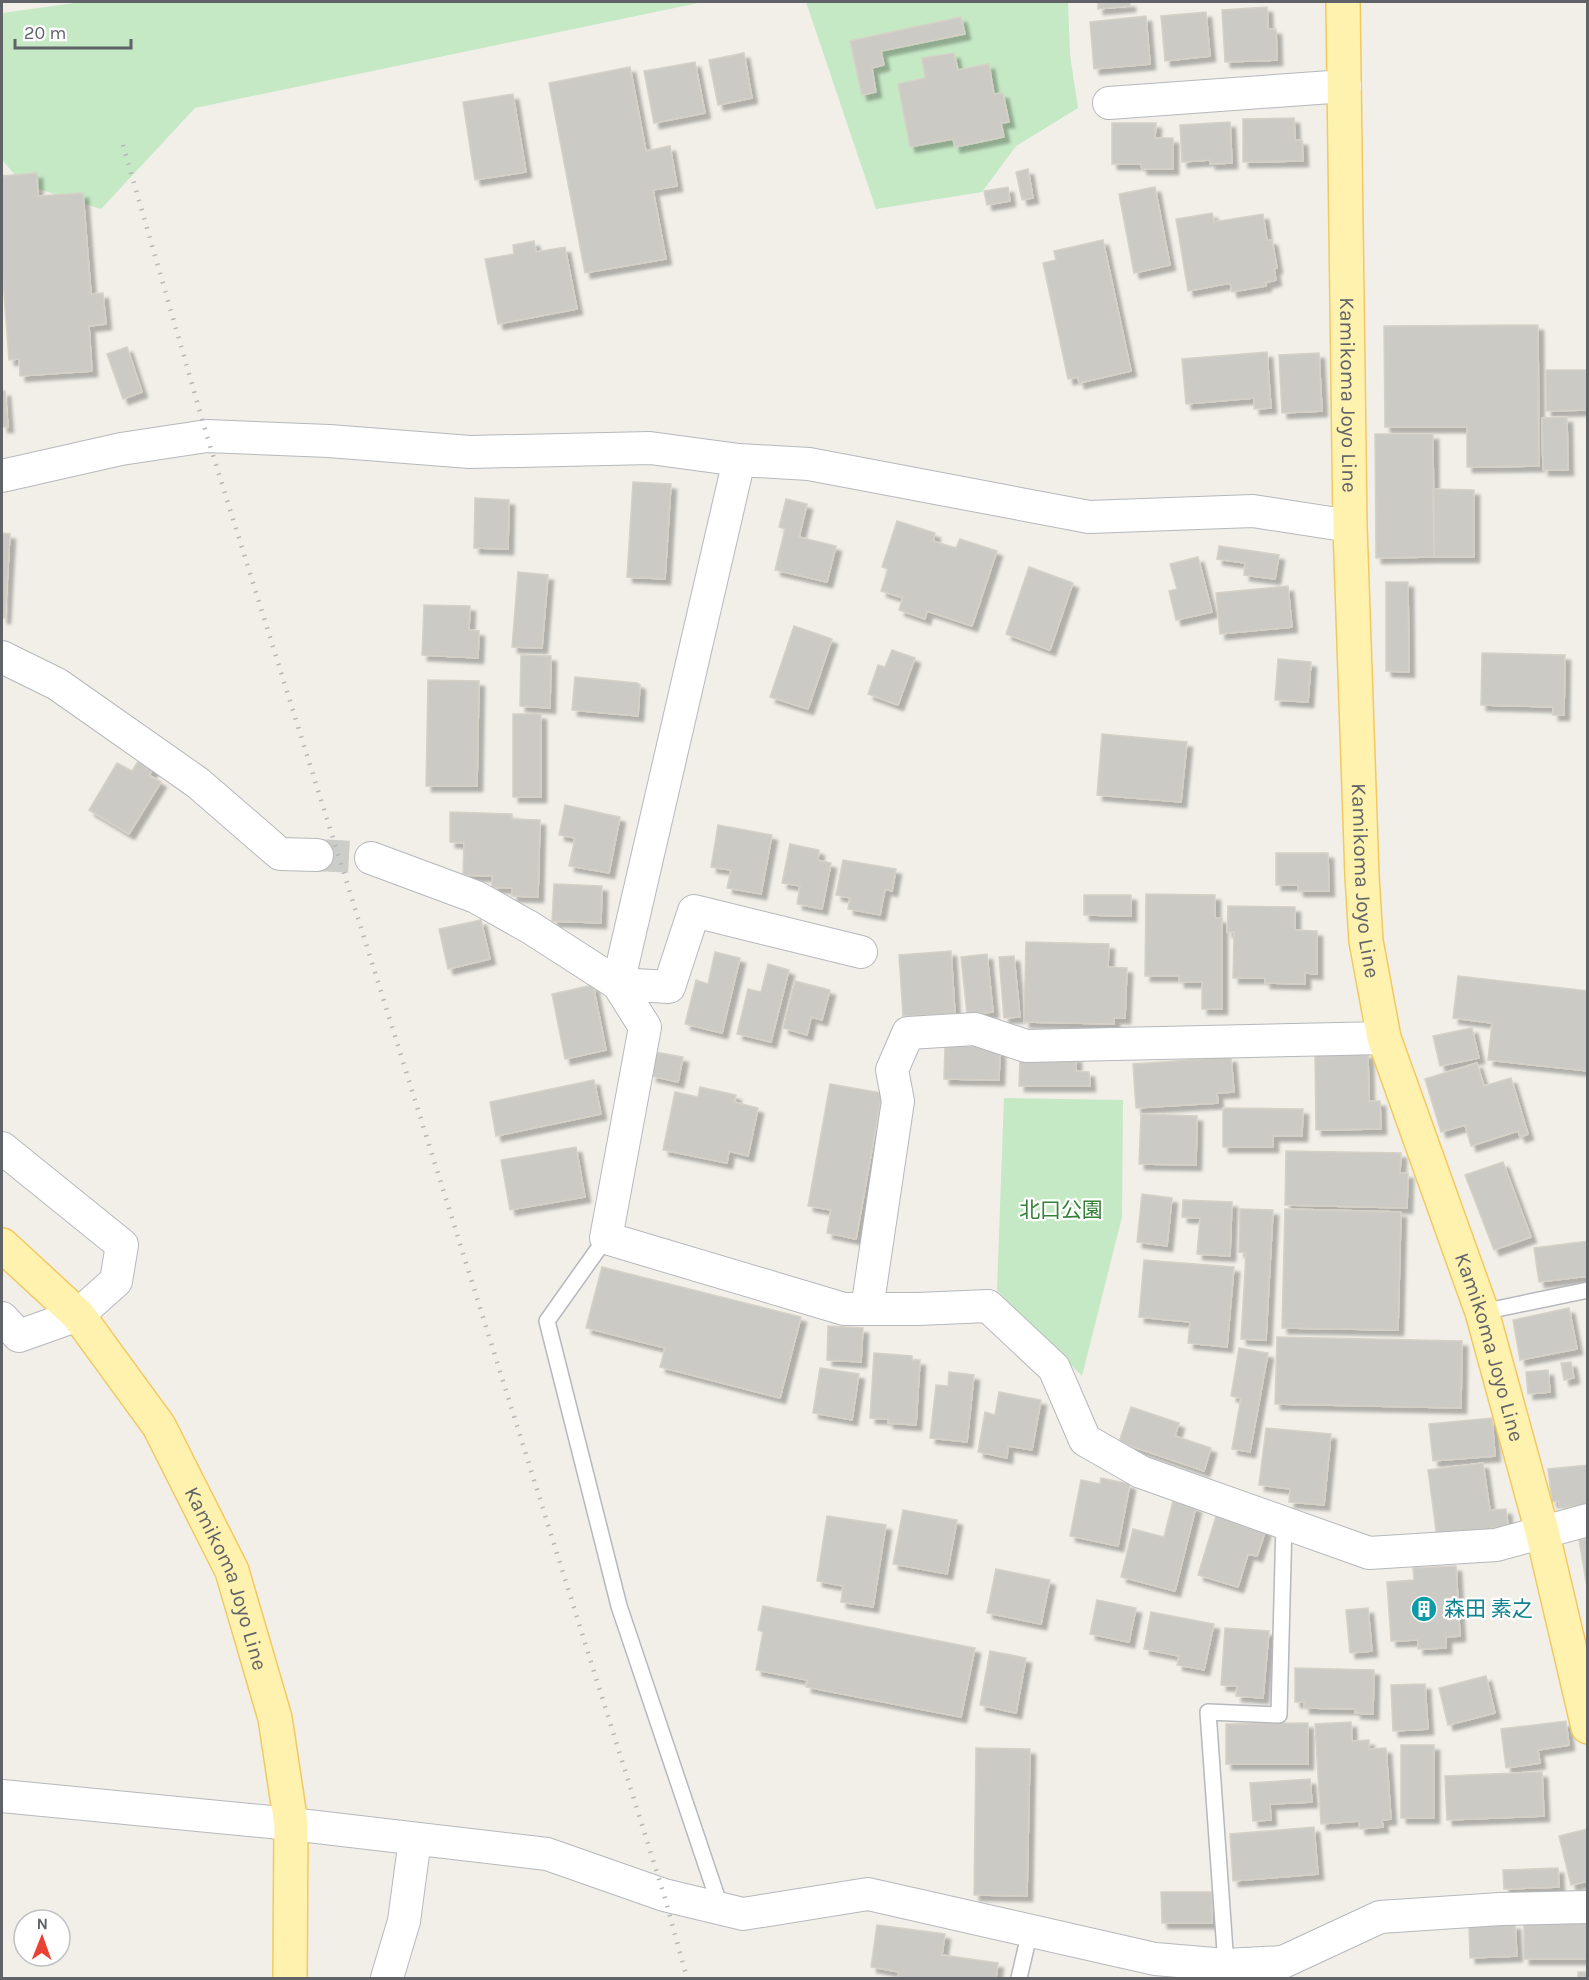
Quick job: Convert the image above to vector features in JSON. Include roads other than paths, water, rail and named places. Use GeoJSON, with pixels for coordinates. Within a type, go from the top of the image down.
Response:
{"type":"FeatureCollection","features":[{"type":"Feature","properties":{"kind":"main road","name":"Kamikoma Joyo Line"},"geometry":{"type":"LineString","coordinates":[[1342,2],[1350,526],[1366,941],[1384,1038],[1482,1312],[1542,1531],[1587,1727]]}},
{"type":"Feature","properties":{"kind":"main road","name":"Kamikoma Joyo Line"},"geometry":{"type":"LineString","coordinates":[[2,1245],[78,1315],[159,1426],[232,1571],[275,1718],[291,1824],[290,1978]]}},
{"type":"Feature","properties":{"kind":"street"},"geometry":{"type":"LineString","coordinates":[[1109,103],[1345,86]]}},
{"type":"Feature","properties":{"kind":"street"},"geometry":{"type":"LineString","coordinates":[[2,476],[121,449],[207,436],[329,441],[470,452],[650,448],[739,460],[808,464],[1089,517],[1253,511],[1350,526]]}},
{"type":"Feature","properties":{"kind":"street"},"geometry":{"type":"LineString","coordinates":[[618,984],[739,460]]}},
{"type":"Feature","properties":{"kind":"street"},"geometry":{"type":"LineString","coordinates":[[2,657],[57,684],[198,783],[280,854],[317,855]]}},
{"type":"Feature","properties":{"kind":"street"},"geometry":{"type":"LineString","coordinates":[[370,858],[476,897],[531,928],[618,984],[645,1027],[606,1238],[844,1309],[988,1306],[1054,1368],[1085,1440],[1141,1472],[1369,1553],[1496,1545],[1587,1520]]}},
{"type":"Feature","properties":{"kind":"street"},"geometry":{"type":"LineString","coordinates":[[618,984],[669,987],[694,911],[861,952]]}},
{"type":"Feature","properties":{"kind":"street"},"geometry":{"type":"LineString","coordinates":[[867,1309],[898,1101],[892,1070],[908,1033],[975,1029],[1026,1046],[1384,1038]]}},
{"type":"Feature","properties":{"kind":"street"},"geometry":{"type":"LineString","coordinates":[[2,1148],[122,1245],[116,1281],[78,1315],[19,1336],[2,1318]]}},
{"type":"Feature","properties":{"kind":"street"},"geometry":{"type":"LineString","coordinates":[[2,1796],[291,1824],[547,1854],[664,1895],[742,1914],[868,1894],[1155,1959],[1287,1970],[1380,1917],[1587,1906]]}},
{"type":"Feature","properties":{"kind":"street"},"geometry":{"type":"LineString","coordinates":[[387,1978],[404,1921],[415,1839]]}},
{"type":"Feature","properties":{"kind":"lane"},"geometry":{"type":"LineString","coordinates":[[606,1238],[547,1321],[619,1606],[722,1909]]}},
{"type":"Feature","properties":{"kind":"lane"},"geometry":{"type":"LineString","coordinates":[[1482,1312],[1587,1290]]}},
{"type":"Feature","properties":{"kind":"lane"},"geometry":{"type":"LineString","coordinates":[[1226,1965],[1208,1712],[1279,1714],[1284,1523]]}},
{"type":"Feature","properties":{"kind":"lane"},"geometry":{"type":"LineString","coordinates":[[1019,1978],[1030,1931]]}},
{"type":"Feature","properties":{"kind":"tunnel"},"geometry":{"type":"LineString","coordinates":[[317,855],[371,858]]}},
{"type":"Feature","properties":{"kind":"railway"},"geometry":{"type":"LineString","coordinates":[[123,145],[207,436],[664,1895],[687,1978]]}},
{"type":"Feature","properties":{"kind":"place","name":"森田 素之"},"geometry":{"type":"Point","coordinates":[1424,1609]}},
{"type":"Feature","properties":{"kind":"park label","name":"北口公園"},"geometry":{"type":"Point","coordinates":[1061,1210]}}]}
